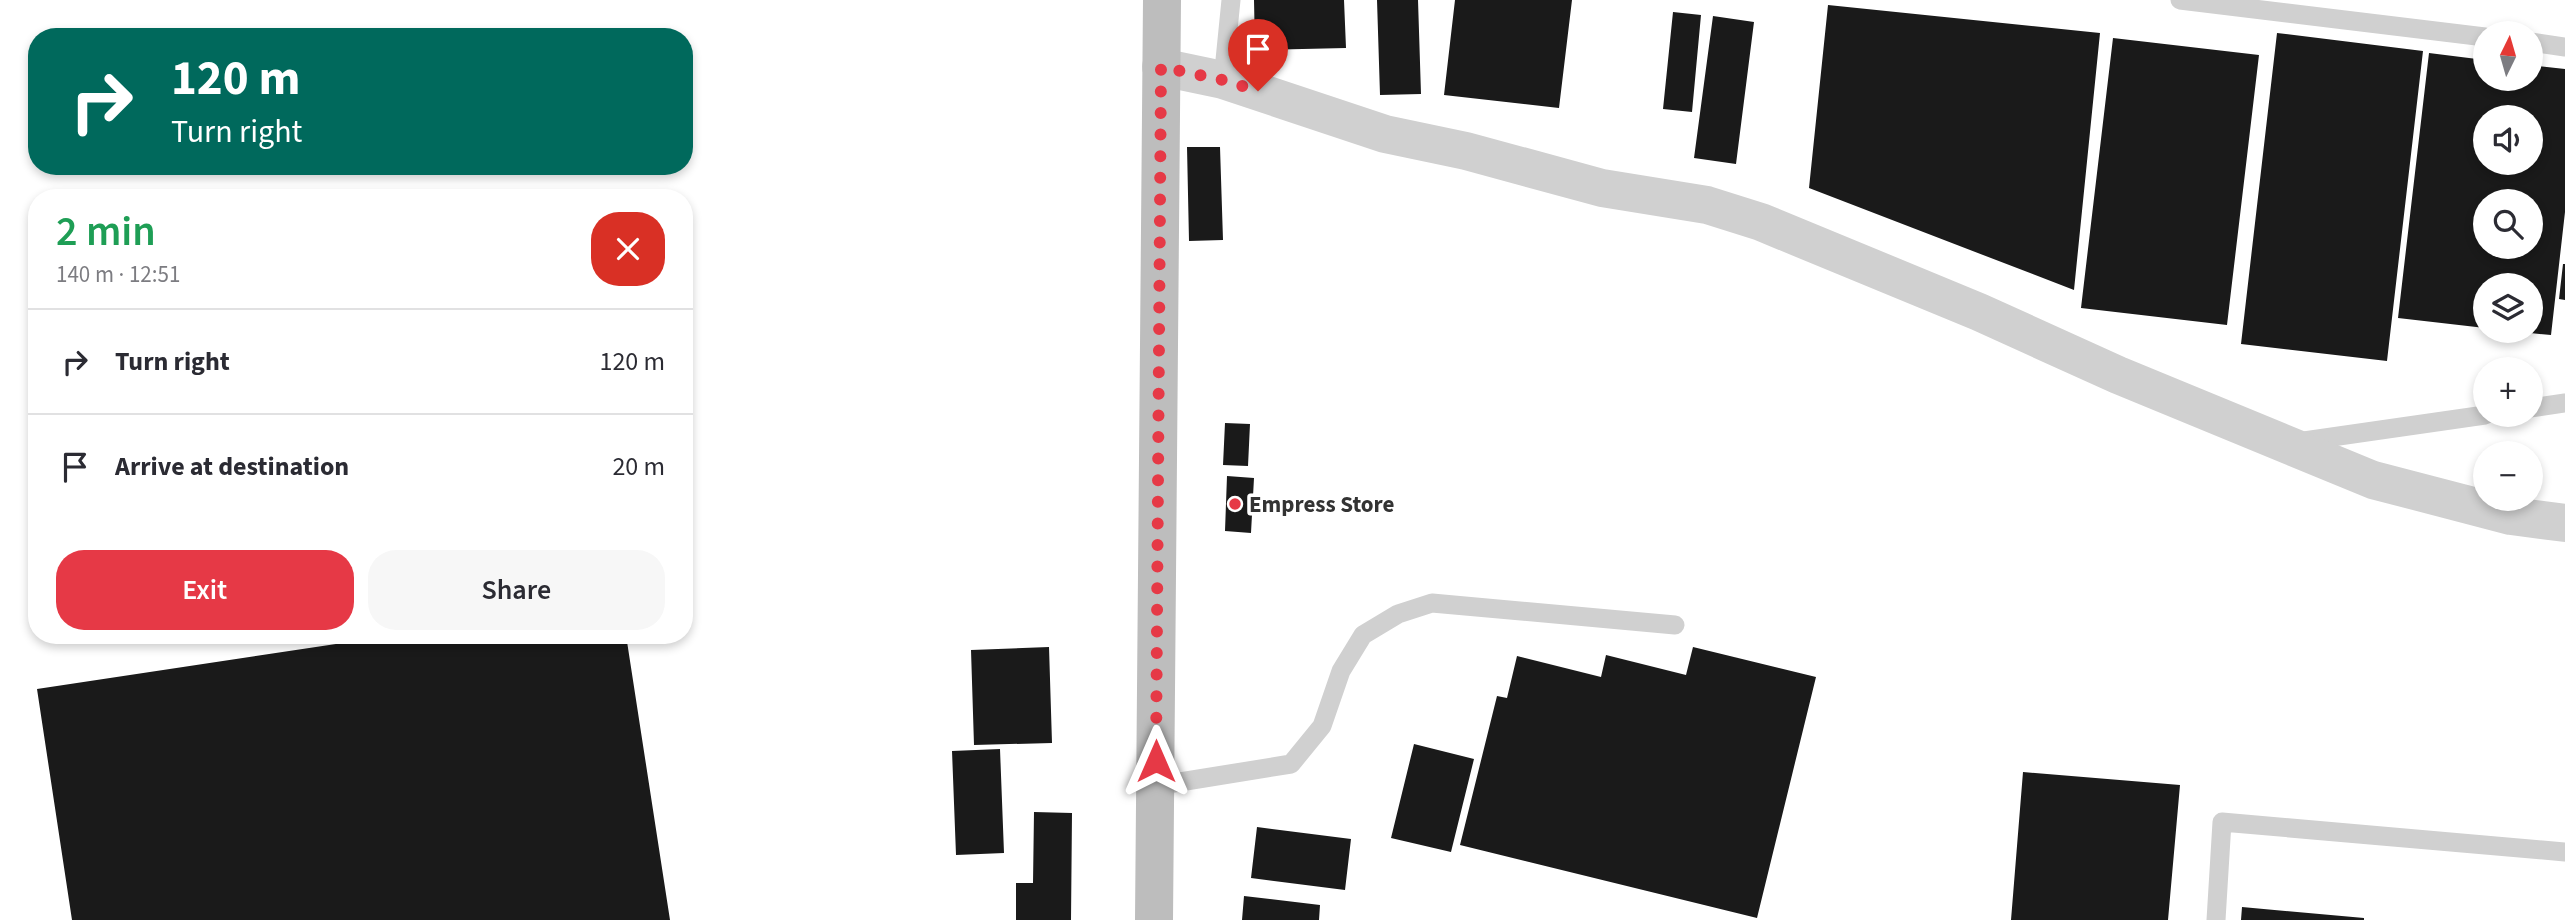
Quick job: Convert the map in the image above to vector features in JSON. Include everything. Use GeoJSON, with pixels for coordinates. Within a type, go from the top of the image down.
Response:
{"type":"FeatureCollection","features":[{"type":"Feature","properties":{"kind":"main road"},"geometry":{"type":"LineString","coordinates":[[1154,920],[1162,0]]}},
{"type":"Feature","properties":{"kind":"street"},"geometry":{"type":"LineString","coordinates":[[1161,67],[1223,80],[1385,134],[1602,188],[1706,205],[1761,222],[2373,480],[2511,516],[2565,523]]}},
{"type":"Feature","properties":{"kind":"lane"},"geometry":{"type":"LineString","coordinates":[[1223,80],[1231,0]]}},
{"type":"Feature","properties":{"kind":"lane"},"geometry":{"type":"LineString","coordinates":[[2180,0],[2473,36]]}},
{"type":"Feature","properties":{"kind":"lane"},"geometry":{"type":"LineString","coordinates":[[2543,44],[2565,47]]}},
{"type":"Feature","properties":{"kind":"lane"},"geometry":{"type":"LineString","coordinates":[[2543,406],[2565,403]]}},
{"type":"Feature","properties":{"kind":"lane"},"geometry":{"type":"LineString","coordinates":[[2289,443],[2473,417]]}},
{"type":"Feature","properties":{"kind":"lane"},"geometry":{"type":"LineString","coordinates":[[1156,786],[1291,764],[1322,726],[1341,671],[1363,635],[1398,614],[1432,603],[1675,625]]}},
{"type":"Feature","properties":{"kind":"lane"},"geometry":{"type":"LineString","coordinates":[[2216,920],[2222,822],[2565,852]]}},
{"type":"Feature","properties":{"kind":"building"},"geometry":{"type":"Polygon","coordinates":[[[1254,0],[1344,0],[1346,48],[1255,50],[1254,0]]]}},
{"type":"Feature","properties":{"kind":"building"},"geometry":{"type":"Polygon","coordinates":[[[1377,0],[1418,0],[1421,94],[1380,95],[1377,0]]]}},
{"type":"Feature","properties":{"kind":"building"},"geometry":{"type":"Polygon","coordinates":[[[1455,0],[1572,0],[1559,108],[1444,95],[1455,0]]]}},
{"type":"Feature","properties":{"kind":"building"},"geometry":{"type":"Polygon","coordinates":[[[1828,5],[2100,33],[2074,290],[1809,188],[1828,5]]]}},
{"type":"Feature","properties":{"kind":"building"},"geometry":{"type":"Polygon","coordinates":[[[1673,12],[1701,15],[1692,112],[1663,109],[1673,12]]]}},
{"type":"Feature","properties":{"kind":"building"},"geometry":{"type":"Polygon","coordinates":[[[1713,16],[1754,22],[1736,164],[1694,158],[1713,16]]]}},
{"type":"Feature","properties":{"kind":"building"},"geometry":{"type":"Polygon","coordinates":[[[2277,33],[2423,51],[2387,361],[2241,344],[2277,33]]]}},
{"type":"Feature","properties":{"kind":"building"},"geometry":{"type":"Polygon","coordinates":[[[2113,38],[2259,55],[2227,325],[2081,308],[2113,38]]]}},
{"type":"Feature","properties":{"kind":"building"},"geometry":{"type":"Polygon","coordinates":[[[2429,53],[2473,58],[2473,91],[2543,91],[2543,66],[2565,69],[2565,212],[2551,335],[2543,334],[2543,273],[2473,273],[2473,327],[2398,318],[2429,53]]]}},
{"type":"Feature","properties":{"kind":"building"},"geometry":{"type":"Polygon","coordinates":[[[1187,147],[1220,147],[1223,240],[1189,241],[1187,147]]]}},
{"type":"Feature","properties":{"kind":"building"},"geometry":{"type":"Polygon","coordinates":[[[2565,264],[2565,300],[2559,299],[2565,264]]]}},
{"type":"Feature","properties":{"kind":"building"},"geometry":{"type":"Polygon","coordinates":[[[1225,423],[1250,424],[1248,466],[1223,465],[1225,423]]]}},
{"type":"Feature","properties":{"kind":"building"},"geometry":{"type":"Polygon","coordinates":[[[1227,476],[1254,478],[1251,533],[1225,531],[1227,476]]]}},
{"type":"Feature","properties":{"kind":"building"},"geometry":{"type":"Polygon","coordinates":[[[336,644],[627,644],[670,920],[72,920],[37,689],[336,644]]]}},
{"type":"Feature","properties":{"kind":"building"},"geometry":{"type":"Polygon","coordinates":[[[1049,647],[1052,743],[974,745],[971,650],[1049,647]]]}},
{"type":"Feature","properties":{"kind":"building"},"geometry":{"type":"Polygon","coordinates":[[[1693,647],[1816,677],[1757,918],[1460,845],[1497,696],[1507,698],[1517,656],[1601,677],[1606,655],[1686,675],[1693,647]]]}},
{"type":"Feature","properties":{"kind":"building"},"geometry":{"type":"Polygon","coordinates":[[[1414,744],[1474,759],[1451,852],[1391,838],[1414,744]]]}},
{"type":"Feature","properties":{"kind":"building"},"geometry":{"type":"Polygon","coordinates":[[[1000,749],[1004,853],[956,855],[952,751],[1000,749]]]}},
{"type":"Feature","properties":{"kind":"building"},"geometry":{"type":"Polygon","coordinates":[[[2023,772],[2180,785],[2168,920],[2011,920],[2023,772]]]}},
{"type":"Feature","properties":{"kind":"building"},"geometry":{"type":"Polygon","coordinates":[[[1034,812],[1072,813],[1071,920],[1016,920],[1016,883],[1033,883],[1034,812]]]}},
{"type":"Feature","properties":{"kind":"building"},"geometry":{"type":"Polygon","coordinates":[[[1257,827],[1351,839],[1345,890],[1251,878],[1257,827]]]}},
{"type":"Feature","properties":{"kind":"building"},"geometry":{"type":"Polygon","coordinates":[[[1244,896],[1320,905],[1319,920],[1242,920],[1244,896]]]}},
{"type":"Feature","properties":{"kind":"building"},"geometry":{"type":"Polygon","coordinates":[[[2242,907],[2364,918],[2364,920],[2241,920],[2242,907]]]}},
{"type":"Feature","properties":{"kind":"place","name":"Empress Store"},"geometry":{"type":"Point","coordinates":[1235,504]}},
{"type":"Feature","properties":{"kind":"route"},"geometry":{"type":"LineString","coordinates":[[1156,761],[1161,67],[1223,80],[1258,91]]}}]}
